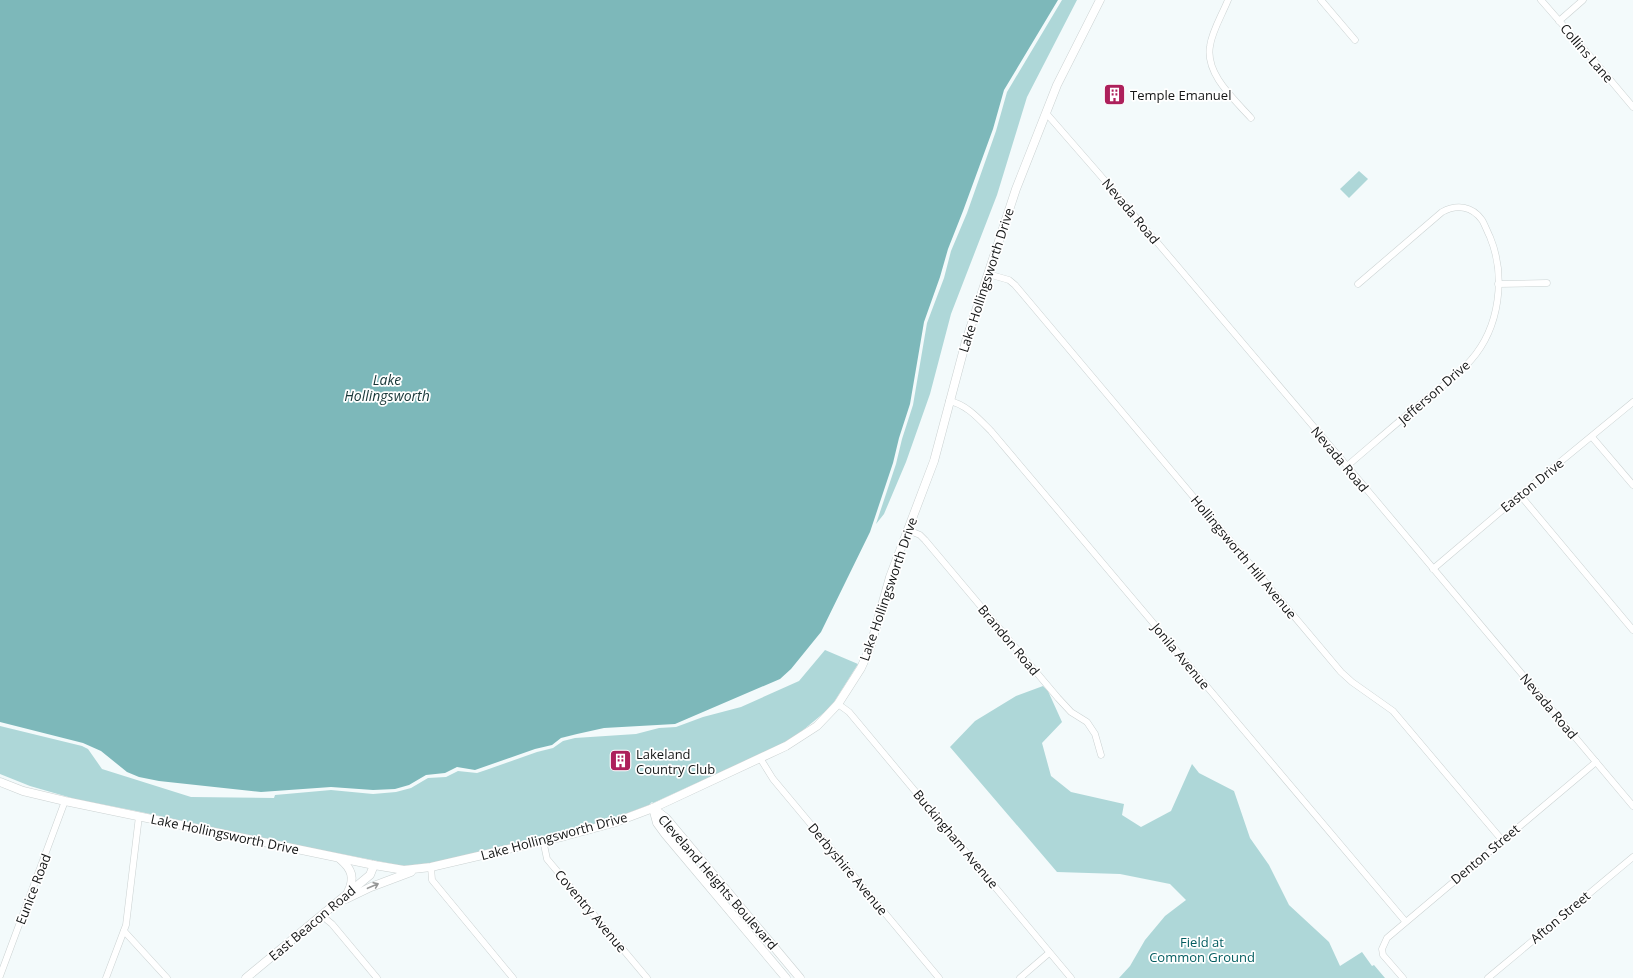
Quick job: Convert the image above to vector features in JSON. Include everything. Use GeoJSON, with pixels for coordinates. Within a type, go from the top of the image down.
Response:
{"type":"FeatureCollection","features":[{"type":"Feature","properties":{"kind":"street","name":"Lake Hollingsworth Drive"},"geometry":{"type":"LineString","coordinates":[[0,782],[23,791],[65,801],[338,858],[404,870],[429,867],[614,823],[653,808],[786,746],[804,735],[828,715],[838,704],[861,668],[870,648],[890,577],[934,461],[966,341],[1016,189],[1057,85],[1100,0]]}},
{"type":"Feature","properties":{"kind":"street"},"geometry":{"type":"LineString","coordinates":[[1228,0],[1210,46],[1212,70],[1251,118]]}},
{"type":"Feature","properties":{"kind":"street"},"geometry":{"type":"LineString","coordinates":[[1321,0],[1355,40]]}},
{"type":"Feature","properties":{"kind":"street","name":"Collins Lane"},"geometry":{"type":"LineString","coordinates":[[1541,0],[1596,62],[1633,107]]}},
{"type":"Feature","properties":{"kind":"street"},"geometry":{"type":"LineString","coordinates":[[1559,21],[1583,0]]}},
{"type":"Feature","properties":{"kind":"street","name":"Nevada Road"},"geometry":{"type":"LineString","coordinates":[[1046,113],[1347,466],[1633,806]]}},
{"type":"Feature","properties":{"kind":"street","name":"Jefferson Drive"},"geometry":{"type":"LineString","coordinates":[[1347,466],[1472,359],[1490,326],[1497,304],[1498,269],[1493,246],[1484,224],[1478,215],[1469,209],[1460,207],[1450,208],[1442,212],[1358,284]]}},
{"type":"Feature","properties":{"kind":"street","name":"Hollingsworth Hill Avenue"},"geometry":{"type":"LineString","coordinates":[[988,274],[1009,280],[1015,285],[1341,672],[1352,682],[1393,711],[1502,840]]}},
{"type":"Feature","properties":{"kind":"street"},"geometry":{"type":"LineString","coordinates":[[1498,284],[1547,283]]}},
{"type":"Feature","properties":{"kind":"street","name":"Jonila Avenue"},"geometry":{"type":"LineString","coordinates":[[949,401],[957,402],[977,417],[991,431],[1405,921]]}},
{"type":"Feature","properties":{"kind":"street","name":"Easton Drive"},"geometry":{"type":"LineString","coordinates":[[1433,569],[1633,402]]}},
{"type":"Feature","properties":{"kind":"street"},"geometry":{"type":"LineString","coordinates":[[1592,436],[1633,485]]}},
{"type":"Feature","properties":{"kind":"street"},"geometry":{"type":"LineString","coordinates":[[1520,495],[1633,630]]}},
{"type":"Feature","properties":{"kind":"street","name":"Brandon Road"},"geometry":{"type":"LineString","coordinates":[[908,530],[920,535],[925,540],[1058,698],[1071,712],[1087,722],[1095,734],[1101,755]]}},
{"type":"Feature","properties":{"kind":"street","name":"Buckingham Avenue"},"geometry":{"type":"LineString","coordinates":[[838,704],[849,712],[1070,978]]}},
{"type":"Feature","properties":{"kind":"street","name":"Derbyshire Avenue"},"geometry":{"type":"LineString","coordinates":[[760,758],[766,770],[777,784],[938,978]]}},
{"type":"Feature","properties":{"kind":"street","name":"Denton Street"},"geometry":{"type":"LineString","coordinates":[[1402,978],[1383,955],[1382,952],[1387,938],[1405,921],[1596,762]]}},
{"type":"Feature","properties":{"kind":"street","name":"Eunice Road"},"geometry":{"type":"LineString","coordinates":[[0,976],[65,801]]}},
{"type":"Feature","properties":{"kind":"street","name":"Cleveland Heights Boulevard"},"geometry":{"type":"LineString","coordinates":[[653,808],[666,818],[800,978]]}},
{"type":"Feature","properties":{"kind":"street","name":"Cleveland Heights Boulevard"},"geometry":{"type":"LineString","coordinates":[[653,808],[656,823],[786,978]]}},
{"type":"Feature","properties":{"kind":"street"},"geometry":{"type":"LineString","coordinates":[[106,978],[126,925],[139,816]]}},
{"type":"Feature","properties":{"kind":"street","name":"Coventry Avenue"},"geometry":{"type":"LineString","coordinates":[[543,840],[547,859],[647,978]]}},
{"type":"Feature","properties":{"kind":"street","name":"Afton Street"},"geometry":{"type":"LineString","coordinates":[[1488,978],[1633,857]]}},
{"type":"Feature","properties":{"kind":"street"},"geometry":{"type":"LineString","coordinates":[[338,858],[346,864],[350,870],[352,885],[348,893]]}},
{"type":"Feature","properties":{"kind":"street","name":"East Beacon Road"},"geometry":{"type":"LineString","coordinates":[[246,978],[370,875],[374,865]]}},
{"type":"Feature","properties":{"kind":"street"},"geometry":{"type":"LineString","coordinates":[[338,902],[383,882],[429,867],[432,880],[514,978]]}},
{"type":"Feature","properties":{"kind":"street"},"geometry":{"type":"LineString","coordinates":[[321,915],[332,924],[377,978]]}},
{"type":"Feature","properties":{"kind":"street"},"geometry":{"type":"LineString","coordinates":[[124,931],[167,978]]}},
{"type":"Feature","properties":{"kind":"street"},"geometry":{"type":"LineString","coordinates":[[765,952],[773,946]]}},
{"type":"Feature","properties":{"kind":"street"},"geometry":{"type":"LineString","coordinates":[[1020,978],[1049,953]]}},
{"type":"Feature","properties":{"kind":"green space"},"geometry":{"type":"Polygon","coordinates":[[[1062,0],[1077,0],[1027,97],[997,195],[951,314],[930,394],[906,462],[884,514],[876,524],[896,464],[913,405],[927,323],[944,278],[951,251],[967,213],[996,131],[1007,92],[1062,0]]]}},
{"type":"Feature","properties":{"kind":"green space"},"geometry":{"type":"Polygon","coordinates":[[[1359,171],[1368,179],[1349,198],[1340,189],[1359,171]]]}},
{"type":"Feature","properties":{"kind":"green space"},"geometry":{"type":"Polygon","coordinates":[[[825,650],[858,664],[834,702],[825,712],[802,731],[784,743],[653,803],[652,802],[649,805],[612,819],[564,832],[431,863],[403,866],[301,846],[75,799],[30,786],[0,774],[0,726],[82,746],[88,749],[102,769],[191,797],[274,798],[275,795],[331,790],[373,794],[396,792],[411,788],[428,778],[446,777],[458,771],[477,773],[553,748],[563,741],[575,738],[636,734],[659,728],[676,727],[703,717],[741,707],[799,681],[825,650]]]}},
{"type":"Feature","properties":{"kind":"green space","name":"Field at Common Ground"},"geometry":{"type":"Polygon","coordinates":[[[1043,686],[1048,691],[1062,722],[1042,743],[1051,776],[1071,792],[1124,804],[1122,815],[1141,827],[1171,811],[1192,764],[1199,773],[1234,791],[1250,838],[1269,865],[1289,905],[1329,942],[1340,966],[1362,952],[1372,966],[1374,965],[1385,978],[1119,978],[1130,966],[1145,940],[1165,916],[1186,900],[1170,884],[1120,874],[1057,872],[950,747],[975,721],[1016,696],[1043,686]]]}},
{"type":"Feature","properties":{"kind":"water","name":"Lake Hollingsworth"},"geometry":{"type":"Polygon","coordinates":[[[0,0],[1058,0],[1004,90],[993,129],[948,249],[924,322],[910,404],[893,463],[870,532],[821,632],[791,669],[780,679],[675,724],[604,728],[577,734],[561,738],[552,745],[535,749],[475,770],[457,767],[445,773],[426,775],[409,785],[395,789],[373,790],[331,787],[261,792],[159,781],[139,777],[127,772],[101,751],[83,743],[0,722],[0,0]]]}},
{"type":"Feature","properties":{"kind":"place","name":"Temple Emanuel"},"geometry":{"type":"Point","coordinates":[1114,95]}},
{"type":"Feature","properties":{"kind":"place","name":"Lakeland Country Club"},"geometry":{"type":"Point","coordinates":[620,761]}}]}
